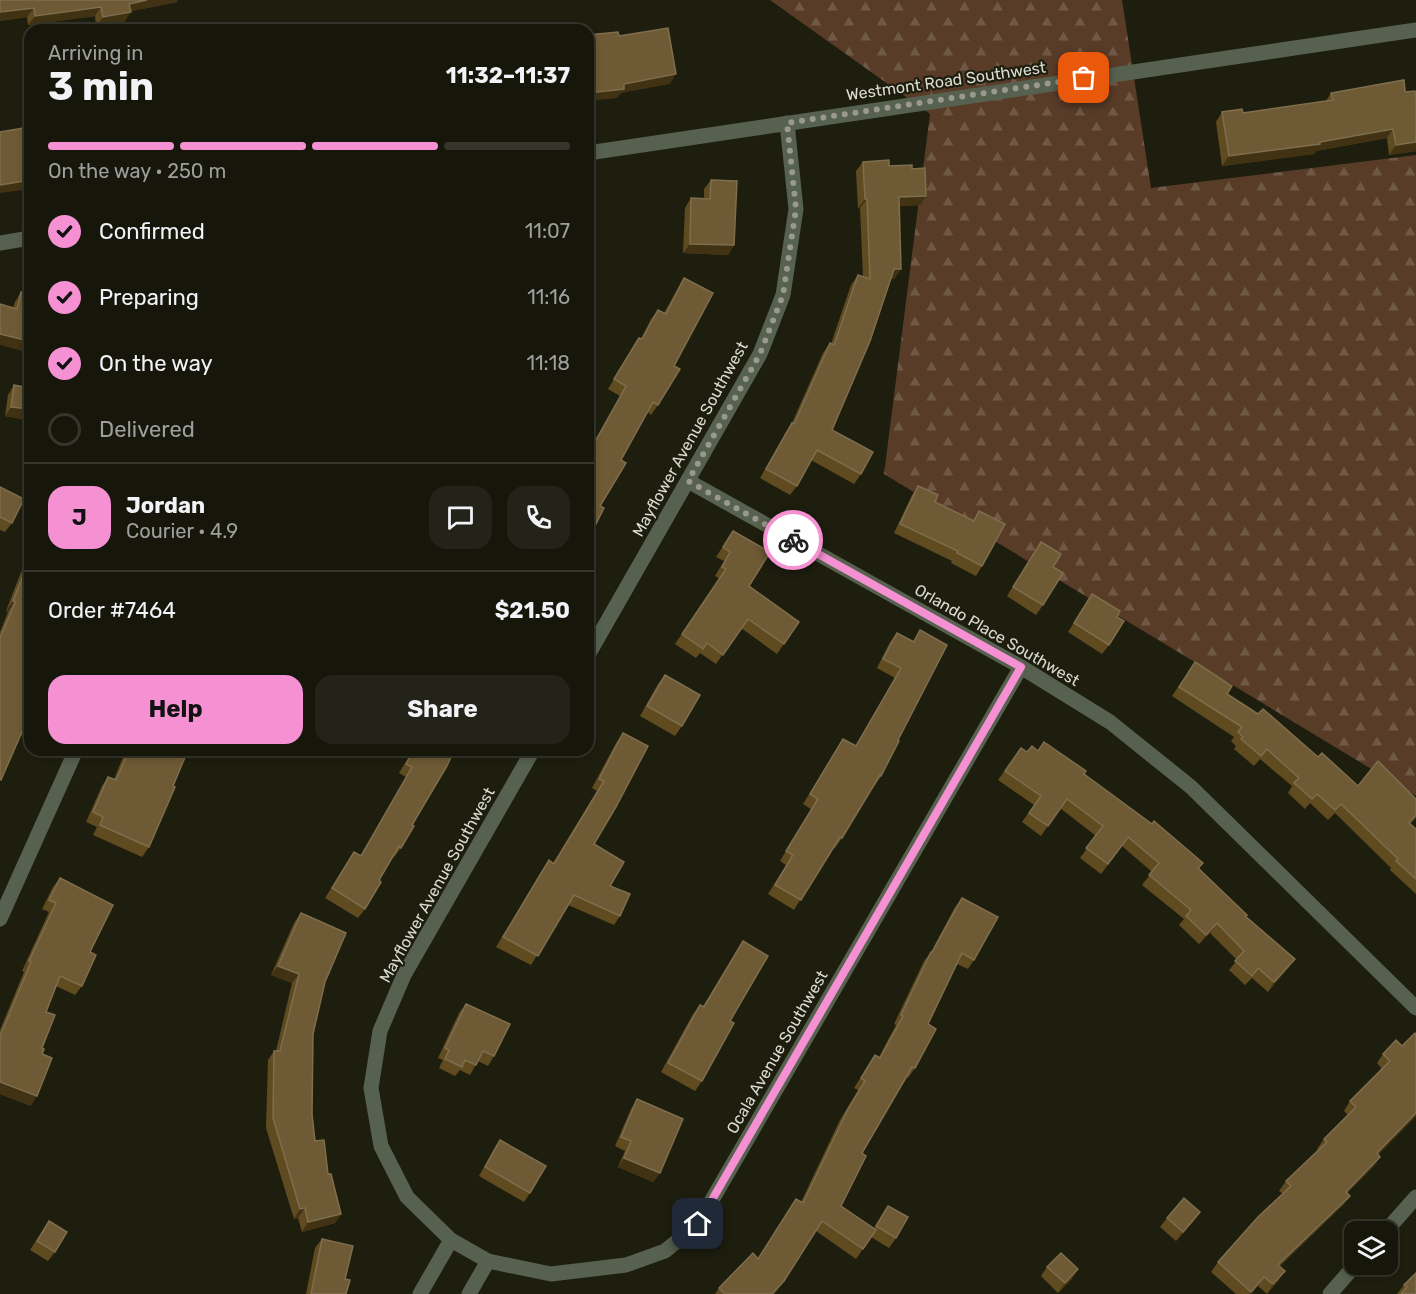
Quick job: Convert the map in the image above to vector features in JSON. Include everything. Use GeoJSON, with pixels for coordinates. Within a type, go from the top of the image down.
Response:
{"type":"FeatureCollection","features":[{"type":"Feature","properties":{"kind":"street","name":"Westmont Road Southwest"},"geometry":{"type":"LineString","coordinates":[[594,152],[1416,30]]}},
{"type":"Feature","properties":{"kind":"street","name":"Mayflower Avenue Southwest"},"geometry":{"type":"LineString","coordinates":[[594,645],[760,354],[783,295],[796,209],[787,123]]}},
{"type":"Feature","properties":{"kind":"street"},"geometry":{"type":"LineString","coordinates":[[0,243],[24,239]]}},
{"type":"Feature","properties":{"kind":"street","name":"Orlando Place Southwest"},"geometry":{"type":"LineString","coordinates":[[688,481],[1021,667],[1110,722],[1191,787],[1416,1008]]}},
{"type":"Feature","properties":{"kind":"street","name":"Ocala Avenue Southwest"},"geometry":{"type":"LineString","coordinates":[[451,1240],[488,1261],[551,1274],[626,1265],[665,1251],[698,1224],[1021,667]]}},
{"type":"Feature","properties":{"kind":"street"},"geometry":{"type":"LineString","coordinates":[[0,920],[73,756]]}},
{"type":"Feature","properties":{"kind":"street","name":"Mayflower Avenue Southwest"},"geometry":{"type":"LineString","coordinates":[[451,1240],[407,1197],[381,1146],[371,1088],[380,1031],[404,975],[531,756]]}},
{"type":"Feature","properties":{"kind":"street"},"geometry":{"type":"LineString","coordinates":[[1395,1221],[1416,1197]]}},
{"type":"Feature","properties":{"kind":"street"},"geometry":{"type":"LineString","coordinates":[[420,1294],[451,1240]]}},
{"type":"Feature","properties":{"kind":"street"},"geometry":{"type":"LineString","coordinates":[[469,1294],[488,1261]]}},
{"type":"Feature","properties":{"kind":"street"},"geometry":{"type":"LineString","coordinates":[[1330,1294],[1346,1275]]}},
{"type":"Feature","properties":{"kind":"green space"},"geometry":{"type":"Polygon","coordinates":[[[770,0],[1122,0],[1151,188],[1416,155],[1416,796],[884,474],[930,114],[770,0]]]}},
{"type":"Feature","properties":{"kind":"building"},"geometry":{"type":"Polygon","coordinates":[[[0,0],[147,0],[129,4],[131,12],[103,17],[101,7],[35,16],[34,8],[0,12],[0,0]]]}},
{"type":"Feature","properties":{"kind":"building"},"geometry":{"type":"Polygon","coordinates":[[[668,28],[676,74],[624,84],[624,89],[594,92],[594,34],[618,32],[619,36],[668,28]]]}},
{"type":"Feature","properties":{"kind":"building"},"geometry":{"type":"Polygon","coordinates":[[[1404,80],[1405,92],[1415,91],[1416,142],[1396,145],[1393,129],[1320,142],[1320,144],[1229,156],[1222,112],[1242,109],[1243,113],[1333,100],[1331,93],[1404,80]]]}},
{"type":"Feature","properties":{"kind":"building"},"geometry":{"type":"Polygon","coordinates":[[[24,128],[24,181],[0,185],[0,132],[24,128]]]}},
{"type":"Feature","properties":{"kind":"building"},"geometry":{"type":"Polygon","coordinates":[[[889,160],[889,166],[912,165],[912,169],[925,168],[926,196],[899,197],[901,269],[894,269],[870,341],[832,430],[873,452],[861,474],[817,450],[797,486],[766,469],[792,423],[794,424],[830,343],[834,345],[858,275],[870,279],[863,162],[889,160]]]}},
{"type":"Feature","properties":{"kind":"building"},"geometry":{"type":"Polygon","coordinates":[[[711,180],[737,181],[734,245],[690,244],[691,198],[710,199],[711,180]]]}},
{"type":"Feature","properties":{"kind":"building"},"geometry":{"type":"Polygon","coordinates":[[[684,278],[713,293],[674,366],[680,369],[658,405],[653,402],[621,460],[626,463],[600,506],[604,508],[594,528],[594,444],[626,386],[614,379],[639,338],[642,339],[658,310],[666,314],[684,278]]]}},
{"type":"Feature","properties":{"kind":"building"},"geometry":{"type":"Polygon","coordinates":[[[21,292],[24,293],[24,340],[0,334],[0,304],[17,309],[21,292]]]}},
{"type":"Feature","properties":{"kind":"building"},"geometry":{"type":"Polygon","coordinates":[[[14,385],[24,387],[24,408],[11,407],[14,385]]]}},
{"type":"Feature","properties":{"kind":"building"},"geometry":{"type":"Polygon","coordinates":[[[918,486],[938,495],[935,502],[974,521],[979,511],[1005,524],[982,566],[957,553],[958,551],[900,524],[918,486]]]}},
{"type":"Feature","properties":{"kind":"building"},"geometry":{"type":"Polygon","coordinates":[[[0,487],[24,499],[12,523],[0,517],[0,487]]]}},
{"type":"Feature","properties":{"kind":"building"},"geometry":{"type":"Polygon","coordinates":[[[733,531],[770,552],[749,586],[799,622],[784,644],[748,619],[723,655],[707,643],[703,649],[682,634],[726,569],[722,567],[730,552],[723,547],[733,531]]]}},
{"type":"Feature","properties":{"kind":"building"},"geometry":{"type":"Polygon","coordinates":[[[1041,542],[1061,554],[1053,567],[1063,573],[1043,605],[1013,587],[1041,542]]]}},
{"type":"Feature","properties":{"kind":"building"},"geometry":{"type":"Polygon","coordinates":[[[24,573],[24,727],[1,780],[0,638],[15,602],[13,601],[24,573]]]}},
{"type":"Feature","properties":{"kind":"building"},"geometry":{"type":"Polygon","coordinates":[[[1092,594],[1120,611],[1117,617],[1124,621],[1109,645],[1074,623],[1092,594]]]}},
{"type":"Feature","properties":{"kind":"building"},"geometry":{"type":"Polygon","coordinates":[[[920,630],[947,645],[881,776],[801,900],[775,885],[793,855],[786,851],[818,799],[810,794],[843,739],[856,746],[901,668],[883,659],[897,633],[914,642],[920,630]]]}},
{"type":"Feature","properties":{"kind":"building"},"geometry":{"type":"Polygon","coordinates":[[[1195,662],[1232,686],[1227,694],[1258,714],[1263,709],[1318,757],[1322,753],[1358,786],[1378,761],[1416,799],[1416,815],[1409,823],[1416,829],[1416,879],[1341,804],[1335,810],[1317,794],[1312,799],[1294,783],[1299,778],[1267,749],[1261,756],[1241,739],[1243,737],[1238,732],[1242,727],[1179,687],[1195,662]]]}},
{"type":"Feature","properties":{"kind":"building"},"geometry":{"type":"Polygon","coordinates":[[[665,675],[700,695],[682,726],[647,706],[665,675]]]}},
{"type":"Feature","properties":{"kind":"building"},"geometry":{"type":"Polygon","coordinates":[[[623,733],[648,746],[594,844],[624,862],[610,886],[630,894],[620,916],[574,895],[538,956],[503,937],[549,860],[554,864],[604,781],[599,779],[623,733]]]}},
{"type":"Feature","properties":{"kind":"building"},"geometry":{"type":"Polygon","coordinates":[[[1044,742],[1086,771],[1084,774],[1152,824],[1154,821],[1203,863],[1198,868],[1247,915],[1245,916],[1295,959],[1274,982],[1258,968],[1252,976],[1235,961],[1244,951],[1217,923],[1206,935],[1186,916],[1191,910],[1149,875],[1159,863],[1128,837],[1108,864],[1086,848],[1103,826],[1067,799],[1048,826],[1029,813],[1041,796],[1005,771],[1021,748],[1027,752],[1032,746],[1038,751],[1044,742]]]}},
{"type":"Feature","properties":{"kind":"building"},"geometry":{"type":"Polygon","coordinates":[[[126,756],[186,756],[149,847],[100,825],[103,817],[93,812],[108,777],[116,780],[126,756]]]}},
{"type":"Feature","properties":{"kind":"building"},"geometry":{"type":"Polygon","coordinates":[[[411,756],[451,756],[412,825],[414,826],[379,880],[381,882],[365,909],[332,888],[354,852],[361,856],[412,767],[406,764],[411,756]]]}},
{"type":"Feature","properties":{"kind":"building"},"geometry":{"type":"Polygon","coordinates":[[[60,878],[113,905],[90,952],[96,955],[82,986],[60,976],[46,1012],[55,1015],[42,1048],[44,1049],[42,1054],[52,1058],[37,1096],[0,1082],[0,1036],[31,962],[29,961],[56,903],[49,900],[60,878]]]}},
{"type":"Feature","properties":{"kind":"building"},"geometry":{"type":"Polygon","coordinates":[[[962,898],[998,917],[974,960],[962,953],[928,1024],[936,1029],[915,1068],[912,1067],[862,1153],[866,1156],[841,1206],[876,1230],[863,1249],[822,1221],[784,1281],[772,1294],[725,1294],[719,1288],[753,1253],[758,1259],[796,1199],[803,1203],[847,1111],[865,1081],[861,1078],[875,1055],[880,1058],[903,1016],[901,1015],[931,952],[962,898]]]}},
{"type":"Feature","properties":{"kind":"building"},"geometry":{"type":"Polygon","coordinates":[[[301,913],[346,933],[325,982],[313,1034],[312,1114],[315,1141],[324,1140],[328,1174],[331,1174],[341,1214],[308,1222],[305,1208],[300,1209],[273,1118],[274,1051],[280,1051],[299,974],[278,966],[301,913]]]}},
{"type":"Feature","properties":{"kind":"building"},"geometry":{"type":"Polygon","coordinates":[[[743,941],[768,956],[730,1021],[734,1023],[702,1081],[668,1063],[700,1005],[704,1007],[743,941]]]}},
{"type":"Feature","properties":{"kind":"building"},"geometry":{"type":"Polygon","coordinates":[[[466,1004],[510,1024],[494,1056],[483,1051],[476,1065],[465,1060],[462,1067],[445,1059],[449,1050],[445,1048],[466,1004]]]}},
{"type":"Feature","properties":{"kind":"building"},"geometry":{"type":"Polygon","coordinates":[[[1415,1033],[1416,1113],[1377,1153],[1380,1157],[1346,1192],[1350,1196],[1278,1265],[1285,1271],[1273,1284],[1264,1277],[1251,1292],[1218,1262],[1258,1217],[1291,1186],[1286,1181],[1327,1142],[1324,1139],[1356,1107],[1350,1101],[1390,1061],[1383,1054],[1396,1040],[1402,1046],[1415,1033]]]}},
{"type":"Feature","properties":{"kind":"building"},"geometry":{"type":"Polygon","coordinates":[[[637,1099],[683,1119],[660,1173],[624,1158],[631,1141],[621,1137],[637,1099]]]}},
{"type":"Feature","properties":{"kind":"building"},"geometry":{"type":"Polygon","coordinates":[[[500,1140],[546,1166],[530,1193],[485,1167],[500,1140]]]}},
{"type":"Feature","properties":{"kind":"building"},"geometry":{"type":"Polygon","coordinates":[[[1184,1198],[1200,1212],[1183,1232],[1167,1218],[1184,1198]]]}},
{"type":"Feature","properties":{"kind":"building"},"geometry":{"type":"Polygon","coordinates":[[[888,1206],[908,1217],[896,1238],[876,1226],[888,1206]]]}},
{"type":"Feature","properties":{"kind":"building"},"geometry":{"type":"Polygon","coordinates":[[[49,1221],[67,1232],[55,1252],[37,1241],[49,1221]]]}},
{"type":"Feature","properties":{"kind":"building"},"geometry":{"type":"Polygon","coordinates":[[[322,1239],[353,1246],[345,1279],[350,1280],[346,1294],[311,1294],[322,1239]]]}},
{"type":"Feature","properties":{"kind":"building"},"geometry":{"type":"Polygon","coordinates":[[[1061,1253],[1078,1269],[1065,1283],[1047,1267],[1061,1253]]]}},
{"type":"Feature","properties":{"kind":"building"},"geometry":{"type":"Polygon","coordinates":[[[1416,1273],[1416,1294],[1401,1294],[1407,1287],[1404,1285],[1416,1273]]]}},
{"type":"Feature","properties":{"kind":"way so far"},"geometry":{"type":"LineString","coordinates":[[793,540],[688,481],[760,354],[783,295],[796,209],[787,123],[1084,78]]}},
{"type":"Feature","properties":{"kind":"route"},"geometry":{"type":"LineString","coordinates":[[698,1224],[1021,667],[793,540]]}}]}
